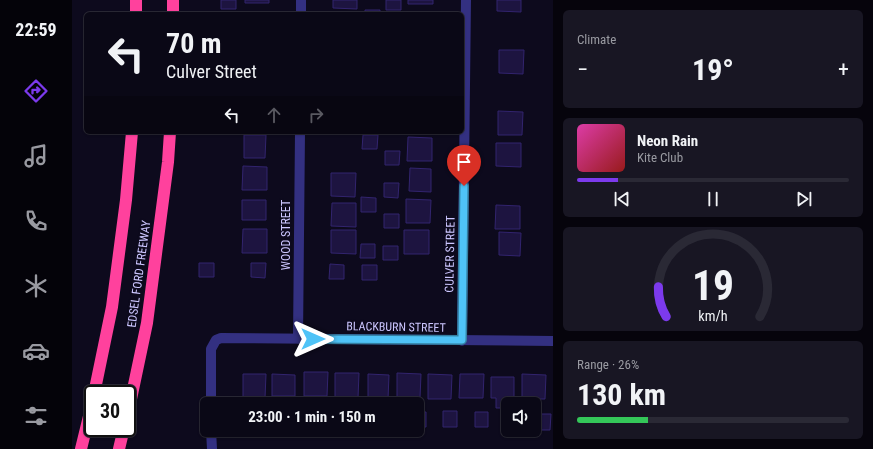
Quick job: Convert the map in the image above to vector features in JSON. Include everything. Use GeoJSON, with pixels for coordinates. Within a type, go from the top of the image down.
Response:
{"type":"FeatureCollection","features":[{"type":"Feature","properties":{"kind":"highway"},"geometry":{"type":"LineString","coordinates":[[136,0],[136,12]]}},
{"type":"Feature","properties":{"kind":"highway"},"geometry":{"type":"LineString","coordinates":[[173,0],[173,12]]}},
{"type":"Feature","properties":{"kind":"highway","name":"EDSEL FORD FREEWAY"},"geometry":{"type":"LineString","coordinates":[[96,385],[112,307],[126,200],[132,134]]}},
{"type":"Feature","properties":{"kind":"highway","name":"EDSEL FORD FREEWAY"},"geometry":{"type":"LineString","coordinates":[[134,385],[147,323],[168,162],[170,134]]}},
{"type":"Feature","properties":{"kind":"highway"},"geometry":{"type":"LineString","coordinates":[[80,449],[84,434]]}},
{"type":"Feature","properties":{"kind":"highway"},"geometry":{"type":"LineString","coordinates":[[119,449],[122,437]]}},
{"type":"Feature","properties":{"kind":"street"},"geometry":{"type":"LineString","coordinates":[[301,0],[301,12]]}},
{"type":"Feature","properties":{"kind":"street","name":"CULVER STREET"},"geometry":{"type":"LineString","coordinates":[[462,340],[466,0]]}},
{"type":"Feature","properties":{"kind":"street","name":"WOOD STREET"},"geometry":{"type":"LineString","coordinates":[[298,339],[300,134]]}},
{"type":"Feature","properties":{"kind":"street","name":"BLACKBURN STREET"},"geometry":{"type":"LineString","coordinates":[[211,397],[211,349],[216,340],[221,338],[553,342]]}},
{"type":"Feature","properties":{"kind":"street"},"geometry":{"type":"LineString","coordinates":[[212,437],[212,449]]}},
{"type":"Feature","properties":{"kind":"building"},"geometry":{"type":"Polygon","coordinates":[[[221,0],[236,0],[236,9],[221,9],[221,0]]]}},
{"type":"Feature","properties":{"kind":"building"},"geometry":{"type":"Polygon","coordinates":[[[245,0],[269,0],[269,3],[245,3],[245,0]]]}},
{"type":"Feature","properties":{"kind":"building"},"geometry":{"type":"Polygon","coordinates":[[[333,0],[357,0],[357,9],[333,8],[333,0]]]}},
{"type":"Feature","properties":{"kind":"building"},"geometry":{"type":"Polygon","coordinates":[[[386,0],[401,0],[401,10],[386,10],[386,0]]]}},
{"type":"Feature","properties":{"kind":"building"},"geometry":{"type":"Polygon","coordinates":[[[408,0],[433,0],[433,4],[408,4],[408,0]]]}},
{"type":"Feature","properties":{"kind":"building"},"geometry":{"type":"Polygon","coordinates":[[[497,0],[521,0],[521,12],[497,11],[497,0]]]}},
{"type":"Feature","properties":{"kind":"building"},"geometry":{"type":"Polygon","coordinates":[[[365,10],[380,10],[380,12],[365,12],[365,10]]]}},
{"type":"Feature","properties":{"kind":"building"},"geometry":{"type":"Polygon","coordinates":[[[499,50],[524,50],[523,74],[499,73],[499,50]]]}},
{"type":"Feature","properties":{"kind":"building"},"geometry":{"type":"Polygon","coordinates":[[[498,111],[523,112],[522,135],[498,135],[498,111]]]}},
{"type":"Feature","properties":{"kind":"building"},"geometry":{"type":"Polygon","coordinates":[[[244,135],[266,135],[265,158],[244,158],[244,135]]]}},
{"type":"Feature","properties":{"kind":"building"},"geometry":{"type":"Polygon","coordinates":[[[363,135],[378,135],[377,149],[362,149],[363,135]]]}},
{"type":"Feature","properties":{"kind":"building"},"geometry":{"type":"Polygon","coordinates":[[[408,137],[432,138],[432,161],[407,161],[408,137]]]}},
{"type":"Feature","properties":{"kind":"building"},"geometry":{"type":"Polygon","coordinates":[[[496,143],[521,143],[521,167],[496,166],[496,143]]]}},
{"type":"Feature","properties":{"kind":"building"},"geometry":{"type":"Polygon","coordinates":[[[385,151],[400,151],[399,165],[385,165],[385,151]]]}},
{"type":"Feature","properties":{"kind":"building"},"geometry":{"type":"Polygon","coordinates":[[[243,166],[267,167],[267,190],[242,190],[243,166]]]}},
{"type":"Feature","properties":{"kind":"building"},"geometry":{"type":"Polygon","coordinates":[[[410,168],[431,169],[431,192],[409,191],[410,168]]]}},
{"type":"Feature","properties":{"kind":"building"},"geometry":{"type":"Polygon","coordinates":[[[331,173],[356,173],[355,197],[331,196],[331,173]]]}},
{"type":"Feature","properties":{"kind":"building"},"geometry":{"type":"Polygon","coordinates":[[[384,183],[399,183],[398,198],[384,197],[384,183]]]}},
{"type":"Feature","properties":{"kind":"building"},"geometry":{"type":"Polygon","coordinates":[[[361,197],[376,198],[376,212],[361,212],[361,197]]]}},
{"type":"Feature","properties":{"kind":"building"},"geometry":{"type":"Polygon","coordinates":[[[406,199],[431,200],[430,223],[406,223],[406,199]]]}},
{"type":"Feature","properties":{"kind":"building"},"geometry":{"type":"Polygon","coordinates":[[[242,200],[266,200],[266,220],[242,220],[242,200]]]}},
{"type":"Feature","properties":{"kind":"building"},"geometry":{"type":"Polygon","coordinates":[[[332,203],[356,203],[356,227],[331,226],[332,203]]]}},
{"type":"Feature","properties":{"kind":"building"},"geometry":{"type":"Polygon","coordinates":[[[496,205],[520,206],[520,229],[495,229],[496,205]]]}},
{"type":"Feature","properties":{"kind":"building"},"geometry":{"type":"Polygon","coordinates":[[[384,214],[399,214],[399,228],[384,228],[384,214]]]}},
{"type":"Feature","properties":{"kind":"building"},"geometry":{"type":"Polygon","coordinates":[[[243,229],[267,229],[267,253],[242,253],[243,229]]]}},
{"type":"Feature","properties":{"kind":"building"},"geometry":{"type":"Polygon","coordinates":[[[331,230],[356,230],[356,254],[331,253],[331,230]]]}},
{"type":"Feature","properties":{"kind":"building"},"geometry":{"type":"Polygon","coordinates":[[[404,230],[429,230],[429,254],[404,254],[404,230]]]}},
{"type":"Feature","properties":{"kind":"building"},"geometry":{"type":"Polygon","coordinates":[[[499,232],[521,233],[520,256],[499,255],[499,232]]]}},
{"type":"Feature","properties":{"kind":"building"},"geometry":{"type":"Polygon","coordinates":[[[361,244],[375,244],[375,258],[360,258],[361,244]]]}},
{"type":"Feature","properties":{"kind":"building"},"geometry":{"type":"Polygon","coordinates":[[[383,246],[398,246],[398,260],[383,260],[383,246]]]}},
{"type":"Feature","properties":{"kind":"building"},"geometry":{"type":"Polygon","coordinates":[[[199,263],[214,263],[214,277],[199,277],[199,263]]]}},
{"type":"Feature","properties":{"kind":"building"},"geometry":{"type":"Polygon","coordinates":[[[251,263],[266,263],[265,278],[251,277],[251,263]]]}},
{"type":"Feature","properties":{"kind":"building"},"geometry":{"type":"Polygon","coordinates":[[[330,264],[344,265],[344,279],[329,279],[330,264]]]}},
{"type":"Feature","properties":{"kind":"building"},"geometry":{"type":"Polygon","coordinates":[[[362,265],[377,265],[377,280],[362,280],[362,265]]]}},
{"type":"Feature","properties":{"kind":"building"},"geometry":{"type":"Polygon","coordinates":[[[304,372],[328,372],[327,396],[304,396],[304,372]]]}},
{"type":"Feature","properties":{"kind":"building"},"geometry":{"type":"Polygon","coordinates":[[[335,373],[359,373],[358,397],[335,397],[335,373]]]}},
{"type":"Feature","properties":{"kind":"building"},"geometry":{"type":"Polygon","coordinates":[[[397,373],[421,374],[420,397],[397,397],[397,373]]]}},
{"type":"Feature","properties":{"kind":"building"},"geometry":{"type":"Polygon","coordinates":[[[243,374],[266,374],[265,397],[243,397],[243,374]]]}},
{"type":"Feature","properties":{"kind":"building"},"geometry":{"type":"Polygon","coordinates":[[[272,374],[295,375],[295,396],[272,396],[272,374]]]}},
{"type":"Feature","properties":{"kind":"building"},"geometry":{"type":"Polygon","coordinates":[[[368,374],[389,375],[388,397],[368,397],[368,374]]]}},
{"type":"Feature","properties":{"kind":"building"},"geometry":{"type":"Polygon","coordinates":[[[428,374],[452,375],[451,399],[428,399],[428,374]]]}},
{"type":"Feature","properties":{"kind":"building"},"geometry":{"type":"Polygon","coordinates":[[[460,374],[484,374],[483,398],[459,398],[460,374]]]}},
{"type":"Feature","properties":{"kind":"building"},"geometry":{"type":"Polygon","coordinates":[[[522,374],[546,375],[545,399],[541,399],[541,397],[522,397],[522,374]]]}},
{"type":"Feature","properties":{"kind":"building"},"geometry":{"type":"Polygon","coordinates":[[[491,377],[514,377],[514,397],[501,397],[501,408],[496,408],[496,398],[491,398],[491,377]]]}},
{"type":"Feature","properties":{"kind":"building"},"geometry":{"type":"Polygon","coordinates":[[[443,411],[457,411],[457,427],[443,427],[443,411]]]}},
{"type":"Feature","properties":{"kind":"building"},"geometry":{"type":"Polygon","coordinates":[[[424,412],[426,412],[426,427],[424,427],[424,412]]]}},
{"type":"Feature","properties":{"kind":"building"},"geometry":{"type":"Polygon","coordinates":[[[475,412],[488,412],[488,427],[475,427],[475,412]]]}},
{"type":"Feature","properties":{"kind":"building"},"geometry":{"type":"Polygon","coordinates":[[[541,414],[551,414],[550,430],[541,430],[541,414]]]}},
{"type":"Feature","properties":{"kind":"route"},"geometry":{"type":"LineString","coordinates":[[313,339],[462,340],[464,186]]}}]}
